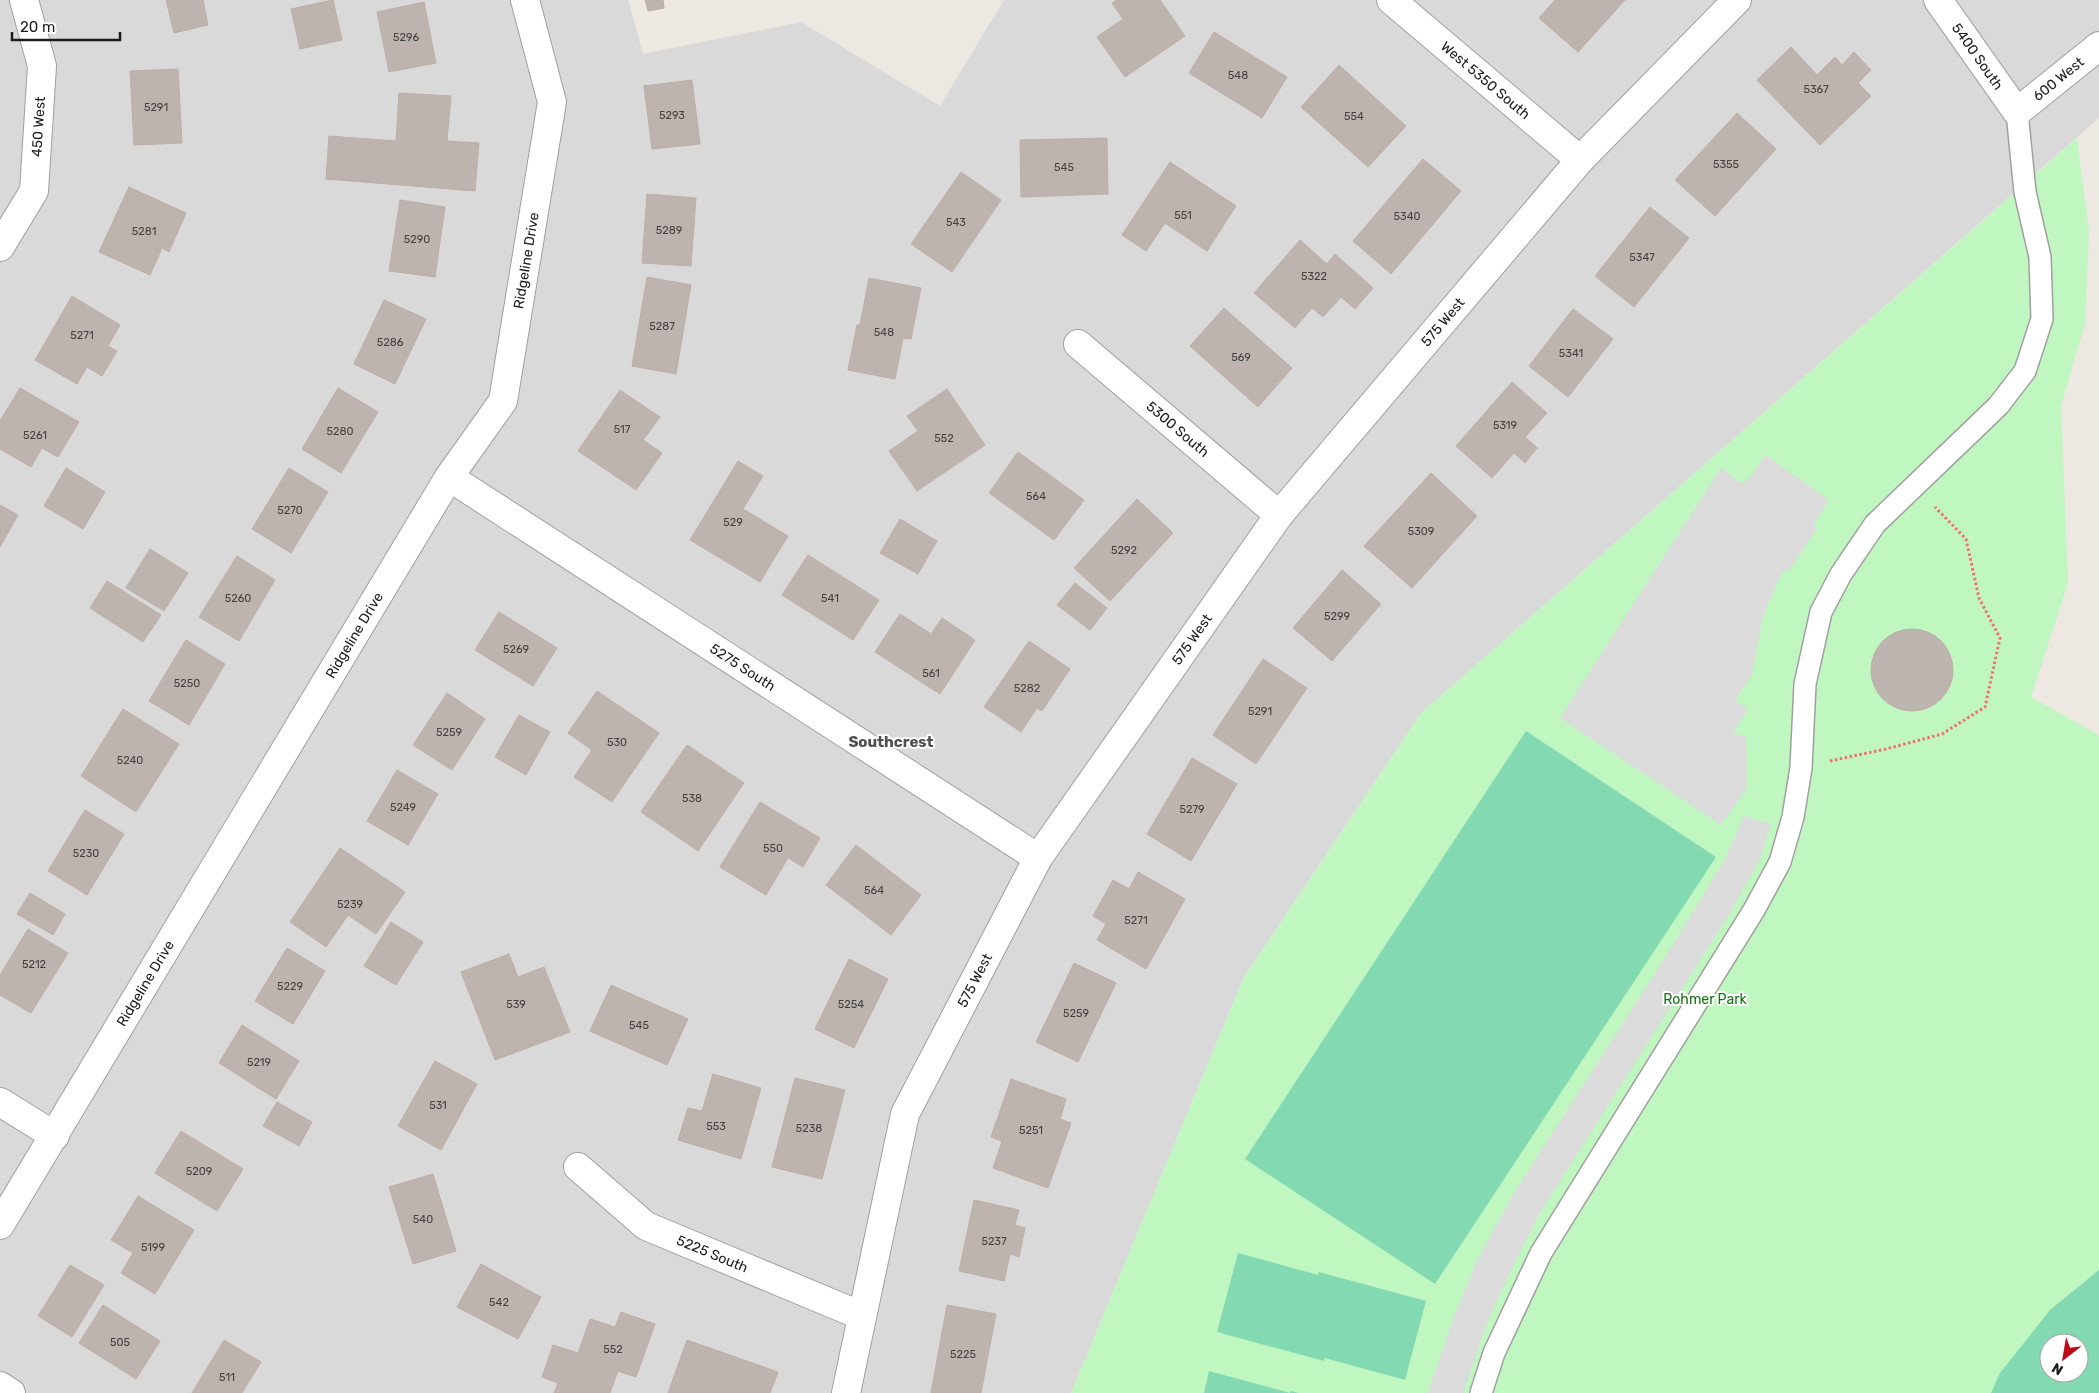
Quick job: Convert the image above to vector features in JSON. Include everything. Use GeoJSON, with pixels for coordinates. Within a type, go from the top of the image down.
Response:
{"type":"FeatureCollection","features":[{"type":"Feature","properties":{"kind":"street","name":"450 West"},"geometry":{"type":"LineString","coordinates":[[0,247],[34,191],[42,66],[24,0]]}},
{"type":"Feature","properties":{"kind":"street","name":"Ridgeline Drive"},"geometry":{"type":"LineString","coordinates":[[0,1224],[449,477],[503,401],[552,102],[525,0]]}},
{"type":"Feature","properties":{"kind":"street","name":"West 5350 South"},"geometry":{"type":"LineString","coordinates":[[1390,0],[1580,160]]}},
{"type":"Feature","properties":{"kind":"street","name":"575 West"},"geometry":{"type":"LineString","coordinates":[[846,1393],[905,1114],[1038,858],[1279,515],[1580,160],[1738,0]]}},
{"type":"Feature","properties":{"kind":"street","name":"5400 South"},"geometry":{"type":"LineString","coordinates":[[1938,0],[2017,112]]}},
{"type":"Feature","properties":{"kind":"street","name":"600 West"},"geometry":{"type":"LineString","coordinates":[[2017,112],[2099,46]]}},
{"type":"Feature","properties":{"kind":"street","name":"5300 South"},"geometry":{"type":"LineString","coordinates":[[1078,344],[1279,515]]}},
{"type":"Feature","properties":{"kind":"street","name":"5275 South"},"geometry":{"type":"LineString","coordinates":[[449,477],[1038,858]]}},
{"type":"Feature","properties":{"kind":"street"},"geometry":{"type":"LineString","coordinates":[[0,1102],[54,1136]]}},
{"type":"Feature","properties":{"kind":"street","name":"5225 South"},"geometry":{"type":"LineString","coordinates":[[578,1167],[646,1226],[862,1316]]}},
{"type":"Feature","properties":{"kind":"street"},"geometry":{"type":"LineString","coordinates":[[0,1386],[11,1393]]}},
{"type":"Feature","properties":{"kind":"lane"},"geometry":{"type":"LineString","coordinates":[[1481,1393],[1494,1354],[1541,1253],[1754,910],[1780,862],[1793,817],[1801,768],[1805,684],[1821,612],[1841,574],[1875,524],[1998,406],[2025,371],[2042,319],[2040,257],[2025,192],[2017,112]]}},
{"type":"Feature","properties":{"kind":"path"},"geometry":{"type":"LineString","coordinates":[[1801,768],[1886,750],[1942,734],[1985,707],[2000,638],[1979,598],[1966,539],[1914,485]]}},
{"type":"Feature","properties":{"kind":"shaded area"},"geometry":{"type":"Polygon","coordinates":[[[0,0],[628,0],[643,54],[801,22],[940,106],[1004,0],[2099,0],[2099,118],[1421,713],[1243,979],[1071,1393],[0,1393],[0,0]]]}},
{"type":"Feature","properties":{"kind":"shaded area"},"geometry":{"type":"Polygon","coordinates":[[[1765,455],[1829,500],[1814,523],[1816,530],[1790,569],[1783,571],[1775,587],[1762,620],[1752,675],[1735,700],[1748,709],[1733,733],[1746,737],[1747,788],[1721,825],[1560,718],[1721,468],[1741,483],[1749,479],[1765,455]]]}},
{"type":"Feature","properties":{"kind":"shaded area"},"geometry":{"type":"Polygon","coordinates":[[[1744,816],[1771,824],[1760,859],[1730,913],[1540,1213],[1487,1323],[1463,1393],[1428,1393],[1453,1319],[1477,1261],[1512,1196],[1658,969],[1724,861],[1744,816]]]}},
{"type":"Feature","properties":{"kind":"green space","name":"Rohmer Park"},"geometry":{"type":"Polygon","coordinates":[[[2077,138],[2089,231],[2085,324],[2061,406],[2068,583],[2031,697],[2099,735],[2099,1393],[1071,1393],[1243,979],[1421,713],[2077,138]]]}},
{"type":"Feature","properties":{"kind":"green space"},"geometry":{"type":"Polygon","coordinates":[[[1526,731],[1716,857],[1435,1284],[1245,1159],[1526,731]]]}},
{"type":"Feature","properties":{"kind":"green space"},"geometry":{"type":"Polygon","coordinates":[[[1238,1253],[1318,1275],[1319,1272],[1426,1301],[1405,1380],[1325,1358],[1324,1361],[1217,1332],[1238,1253]]]}},
{"type":"Feature","properties":{"kind":"green space"},"geometry":{"type":"Polygon","coordinates":[[[2099,1270],[2099,1393],[1991,1393],[2000,1373],[2050,1310],[2099,1270]]]}},
{"type":"Feature","properties":{"kind":"green space"},"geometry":{"type":"Polygon","coordinates":[[[1209,1371],[1290,1393],[1204,1393],[1209,1371]]]}},
{"type":"Feature","properties":{"kind":"building"},"geometry":{"type":"Polygon","coordinates":[[[166,0],[203,0],[208,25],[174,33],[166,0]]]}},
{"type":"Feature","properties":{"kind":"building"},"geometry":{"type":"Polygon","coordinates":[[[333,0],[342,40],[300,49],[291,9],[333,0]]]}},
{"type":"Feature","properties":{"kind":"building"},"geometry":{"type":"Polygon","coordinates":[[[645,0],[663,0],[664,8],[648,11],[645,0]]]}},
{"type":"Feature","properties":{"kind":"building"},"geometry":{"type":"Polygon","coordinates":[[[1117,0],[1160,0],[1185,36],[1125,77],[1097,37],[1123,19],[1112,3],[1117,0]]]}},
{"type":"Feature","properties":{"kind":"building"},"geometry":{"type":"Polygon","coordinates":[[[1555,0],[1625,0],[1578,52],[1539,18],[1555,0]]]}},
{"type":"Feature","properties":{"kind":"building"},"geometry":{"type":"Polygon","coordinates":[[[424,2],[436,63],[389,72],[377,12],[424,2]]]}},
{"type":"Feature","properties":{"kind":"building"},"geometry":{"type":"Polygon","coordinates":[[[1214,32],[1287,77],[1262,118],[1189,73],[1214,32]]]}},
{"type":"Feature","properties":{"kind":"building"},"geometry":{"type":"Polygon","coordinates":[[[1791,47],[1817,75],[1835,57],[1842,65],[1854,52],[1871,70],[1858,83],[1871,96],[1820,145],[1757,80],[1791,47]]]}},
{"type":"Feature","properties":{"kind":"building"},"geometry":{"type":"Polygon","coordinates":[[[1339,65],[1406,126],[1368,167],[1301,107],[1339,65]]]}},
{"type":"Feature","properties":{"kind":"building"},"geometry":{"type":"Polygon","coordinates":[[[178,69],[182,143],[134,145],[130,71],[178,69]]]}},
{"type":"Feature","properties":{"kind":"building"},"geometry":{"type":"Polygon","coordinates":[[[692,80],[700,144],[652,149],[644,86],[692,80]]]}},
{"type":"Feature","properties":{"kind":"building"},"geometry":{"type":"Polygon","coordinates":[[[399,93],[451,96],[447,141],[479,143],[475,191],[326,179],[329,136],[396,141],[399,93]]]}},
{"type":"Feature","properties":{"kind":"building"},"geometry":{"type":"Polygon","coordinates":[[[1737,113],[1776,149],[1715,216],[1675,180],[1737,113]]]}},
{"type":"Feature","properties":{"kind":"building"},"geometry":{"type":"Polygon","coordinates":[[[1107,138],[1108,194],[1021,197],[1020,140],[1107,138]]]}},
{"type":"Feature","properties":{"kind":"building"},"geometry":{"type":"Polygon","coordinates":[[[1423,159],[1461,191],[1391,274],[1353,241],[1423,159]]]}},
{"type":"Feature","properties":{"kind":"building"},"geometry":{"type":"Polygon","coordinates":[[[1170,162],[1236,206],[1207,251],[1165,223],[1146,251],[1122,235],[1170,162]]]}},
{"type":"Feature","properties":{"kind":"building"},"geometry":{"type":"Polygon","coordinates":[[[961,172],[1001,200],[952,272],[911,244],[961,172]]]}},
{"type":"Feature","properties":{"kind":"building"},"geometry":{"type":"Polygon","coordinates":[[[129,187],[186,213],[169,252],[162,248],[150,275],[99,252],[129,187]]]}},
{"type":"Feature","properties":{"kind":"building"},"geometry":{"type":"Polygon","coordinates":[[[647,194],[696,198],[691,266],[642,263],[647,194]]]}},
{"type":"Feature","properties":{"kind":"building"},"geometry":{"type":"Polygon","coordinates":[[[400,200],[445,207],[435,277],[389,271],[400,200]]]}},
{"type":"Feature","properties":{"kind":"building"},"geometry":{"type":"Polygon","coordinates":[[[1650,207],[1689,238],[1634,307],[1595,276],[1650,207]]]}},
{"type":"Feature","properties":{"kind":"building"},"geometry":{"type":"Polygon","coordinates":[[[1300,240],[1327,264],[1335,254],[1373,288],[1355,309],[1341,297],[1323,317],[1312,308],[1295,328],[1254,293],[1300,240]]]}},
{"type":"Feature","properties":{"kind":"building"},"geometry":{"type":"Polygon","coordinates":[[[647,277],[691,285],[676,374],[632,366],[647,277]]]}},
{"type":"Feature","properties":{"kind":"building"},"geometry":{"type":"Polygon","coordinates":[[[869,278],[921,288],[911,339],[903,338],[895,379],[848,370],[857,325],[860,325],[869,278]]]}},
{"type":"Feature","properties":{"kind":"building"},"geometry":{"type":"Polygon","coordinates":[[[72,296],[120,325],[108,346],[117,351],[102,376],[87,367],[77,384],[35,360],[72,296]]]}},
{"type":"Feature","properties":{"kind":"building"},"geometry":{"type":"Polygon","coordinates":[[[384,300],[426,319],[395,384],[354,364],[384,300]]]}},
{"type":"Feature","properties":{"kind":"building"},"geometry":{"type":"Polygon","coordinates":[[[1224,308],[1292,368],[1258,407],[1190,346],[1224,308]]]}},
{"type":"Feature","properties":{"kind":"building"},"geometry":{"type":"Polygon","coordinates":[[[1573,309],[1613,339],[1568,397],[1529,366],[1573,309]]]}},
{"type":"Feature","properties":{"kind":"building"},"geometry":{"type":"Polygon","coordinates":[[[1512,382],[1547,413],[1525,437],[1537,448],[1525,463],[1514,453],[1492,478],[1456,446],[1512,382]]]}},
{"type":"Feature","properties":{"kind":"building"},"geometry":{"type":"Polygon","coordinates":[[[20,388],[79,422],[58,457],[42,448],[31,467],[0,449],[0,421],[20,388]]]}},
{"type":"Feature","properties":{"kind":"building"},"geometry":{"type":"Polygon","coordinates":[[[338,388],[378,412],[341,473],[302,449],[338,388]]]}},
{"type":"Feature","properties":{"kind":"building"},"geometry":{"type":"Polygon","coordinates":[[[947,389],[985,445],[917,491],[889,451],[918,431],[907,416],[947,389]]]}},
{"type":"Feature","properties":{"kind":"building"},"geometry":{"type":"Polygon","coordinates":[[[620,390],[660,417],[643,440],[662,453],[636,490],[578,451],[620,390]]]}},
{"type":"Feature","properties":{"kind":"building"},"geometry":{"type":"Polygon","coordinates":[[[1018,452],[1084,500],[1054,540],[989,493],[1018,452]]]}},
{"type":"Feature","properties":{"kind":"building"},"geometry":{"type":"Polygon","coordinates":[[[738,461],[763,476],[743,509],[788,536],[760,582],[690,540],[738,461]]]}},
{"type":"Feature","properties":{"kind":"building"},"geometry":{"type":"Polygon","coordinates":[[[66,468],[105,492],[83,529],[44,506],[66,468]]]}},
{"type":"Feature","properties":{"kind":"building"},"geometry":{"type":"Polygon","coordinates":[[[289,468],[328,492],[291,553],[252,529],[289,468]]]}},
{"type":"Feature","properties":{"kind":"building"},"geometry":{"type":"Polygon","coordinates":[[[1431,473],[1477,516],[1412,588],[1364,546],[1431,473]]]}},
{"type":"Feature","properties":{"kind":"building"},"geometry":{"type":"Polygon","coordinates":[[[1137,499],[1173,533],[1110,601],[1074,568],[1137,499]]]}},
{"type":"Feature","properties":{"kind":"building"},"geometry":{"type":"Polygon","coordinates":[[[0,505],[18,515],[0,547],[0,505]]]}},
{"type":"Feature","properties":{"kind":"building"},"geometry":{"type":"Polygon","coordinates":[[[900,519],[937,541],[918,574],[880,553],[900,519]]]}},
{"type":"Feature","properties":{"kind":"building"},"geometry":{"type":"Polygon","coordinates":[[[150,549],[188,573],[164,611],[126,588],[150,549]]]}},
{"type":"Feature","properties":{"kind":"building"},"geometry":{"type":"Polygon","coordinates":[[[808,555],[879,600],[853,640],[782,595],[808,555]]]}},
{"type":"Feature","properties":{"kind":"building"},"geometry":{"type":"Polygon","coordinates":[[[237,556],[275,580],[239,641],[199,617],[237,556]]]}},
{"type":"Feature","properties":{"kind":"building"},"geometry":{"type":"Polygon","coordinates":[[[1342,570],[1381,604],[1332,661],[1293,628],[1342,570]]]}},
{"type":"Feature","properties":{"kind":"building"},"geometry":{"type":"Polygon","coordinates":[[[107,581],[161,615],[143,642],[90,608],[107,581]]]}},
{"type":"Feature","properties":{"kind":"building"},"geometry":{"type":"Polygon","coordinates":[[[1075,583],[1107,608],[1090,630],[1057,605],[1075,583]]]}},
{"type":"Feature","properties":{"kind":"building"},"geometry":{"type":"Polygon","coordinates":[[[499,612],[557,648],[533,686],[475,650],[499,612]]]}},
{"type":"Feature","properties":{"kind":"building"},"geometry":{"type":"Polygon","coordinates":[[[900,614],[931,634],[942,618],[975,640],[940,694],[875,652],[900,614]]]}},
{"type":"Feature","properties":{"kind":"building"},"geometry":{"type":"Polygon","coordinates":[[[1912,629],[1928,632],[1941,641],[1950,654],[1953,670],[1950,686],[1941,699],[1928,708],[1912,711],[1896,708],[1883,699],[1874,686],[1871,670],[1874,654],[1883,641],[1896,632],[1912,629]]]}},
{"type":"Feature","properties":{"kind":"building"},"geometry":{"type":"Polygon","coordinates":[[[186,640],[225,664],[189,725],[149,701],[186,640]]]}},
{"type":"Feature","properties":{"kind":"building"},"geometry":{"type":"Polygon","coordinates":[[[1029,641],[1070,669],[1042,711],[1037,708],[1021,732],[984,707],[1029,641]]]}},
{"type":"Feature","properties":{"kind":"building"},"geometry":{"type":"Polygon","coordinates":[[[1263,659],[1307,688],[1256,764],[1213,735],[1263,659]]]}},
{"type":"Feature","properties":{"kind":"building"},"geometry":{"type":"Polygon","coordinates":[[[597,691],[659,733],[612,802],[574,777],[592,750],[568,733],[597,691]]]}},
{"type":"Feature","properties":{"kind":"building"},"geometry":{"type":"Polygon","coordinates":[[[447,693],[485,719],[452,770],[413,745],[447,693]]]}},
{"type":"Feature","properties":{"kind":"building"},"geometry":{"type":"Polygon","coordinates":[[[123,709],[179,744],[136,812],[81,776],[123,709]]]}},
{"type":"Feature","properties":{"kind":"building"},"geometry":{"type":"Polygon","coordinates":[[[519,715],[550,732],[526,775],[495,757],[519,715]]]}},
{"type":"Feature","properties":{"kind":"building"},"geometry":{"type":"Polygon","coordinates":[[[687,745],[744,783],[698,851],[641,812],[687,745]]]}},
{"type":"Feature","properties":{"kind":"building"},"geometry":{"type":"Polygon","coordinates":[[[1192,758],[1237,784],[1191,861],[1147,834],[1192,758]]]}},
{"type":"Feature","properties":{"kind":"building"},"geometry":{"type":"Polygon","coordinates":[[[397,770],[438,794],[408,845],[367,821],[397,770]]]}},
{"type":"Feature","properties":{"kind":"building"},"geometry":{"type":"Polygon","coordinates":[[[760,802],[820,838],[803,867],[788,858],[766,895],[720,867],[760,802]]]}},
{"type":"Feature","properties":{"kind":"building"},"geometry":{"type":"Polygon","coordinates":[[[85,810],[124,834],[87,895],[48,871],[85,810]]]}},
{"type":"Feature","properties":{"kind":"building"},"geometry":{"type":"Polygon","coordinates":[[[856,845],[921,895],[891,935],[826,885],[856,845]]]}},
{"type":"Feature","properties":{"kind":"building"},"geometry":{"type":"Polygon","coordinates":[[[340,848],[405,892],[376,934],[348,915],[326,947],[290,922],[340,848]]]}},
{"type":"Feature","properties":{"kind":"building"},"geometry":{"type":"Polygon","coordinates":[[[1138,872],[1185,899],[1146,969],[1097,940],[1106,924],[1093,916],[1113,880],[1129,889],[1138,872]]]}},
{"type":"Feature","properties":{"kind":"building"},"geometry":{"type":"Polygon","coordinates":[[[30,893],[65,914],[53,935],[17,914],[30,893]]]}},
{"type":"Feature","properties":{"kind":"building"},"geometry":{"type":"Polygon","coordinates":[[[391,922],[423,942],[396,985],[364,966],[391,922]]]}},
{"type":"Feature","properties":{"kind":"building"},"geometry":{"type":"Polygon","coordinates":[[[28,929],[68,953],[31,1013],[0,995],[0,975],[28,929]]]}},
{"type":"Feature","properties":{"kind":"building"},"geometry":{"type":"Polygon","coordinates":[[[287,948],[325,971],[293,1024],[255,1001],[287,948]]]}},
{"type":"Feature","properties":{"kind":"building"},"geometry":{"type":"Polygon","coordinates":[[[509,954],[518,977],[544,967],[570,1032],[495,1060],[461,972],[509,954]]]}},
{"type":"Feature","properties":{"kind":"building"},"geometry":{"type":"Polygon","coordinates":[[[849,959],[888,979],[854,1048],[815,1029],[849,959]]]}},
{"type":"Feature","properties":{"kind":"building"},"geometry":{"type":"Polygon","coordinates":[[[1074,963],[1116,983],[1078,1062],[1036,1042],[1074,963]]]}},
{"type":"Feature","properties":{"kind":"building"},"geometry":{"type":"Polygon","coordinates":[[[611,985],[688,1019],[667,1065],[590,1031],[611,985]]]}},
{"type":"Feature","properties":{"kind":"building"},"geometry":{"type":"Polygon","coordinates":[[[242,1025],[299,1061],[276,1099],[219,1063],[242,1025]]]}},
{"type":"Feature","properties":{"kind":"building"},"geometry":{"type":"Polygon","coordinates":[[[435,1061],[477,1084],[441,1150],[398,1126],[435,1061]]]}},
{"type":"Feature","properties":{"kind":"building"},"geometry":{"type":"Polygon","coordinates":[[[713,1074],[761,1088],[741,1159],[678,1140],[688,1108],[702,1111],[713,1074]]]}},
{"type":"Feature","properties":{"kind":"building"},"geometry":{"type":"Polygon","coordinates":[[[795,1078],[845,1090],[822,1179],[772,1167],[795,1078]]]}},
{"type":"Feature","properties":{"kind":"building"},"geometry":{"type":"Polygon","coordinates":[[[1011,1079],[1066,1099],[1060,1119],[1071,1123],[1048,1188],[993,1168],[1002,1141],[991,1137],[1011,1079]]]}},
{"type":"Feature","properties":{"kind":"building"},"geometry":{"type":"Polygon","coordinates":[[[277,1102],[312,1122],[299,1146],[263,1126],[277,1102]]]}},
{"type":"Feature","properties":{"kind":"building"},"geometry":{"type":"Polygon","coordinates":[[[181,1131],[243,1169],[217,1211],[155,1173],[181,1131]]]}},
{"type":"Feature","properties":{"kind":"building"},"geometry":{"type":"Polygon","coordinates":[[[433,1174],[456,1251],[413,1264],[389,1187],[433,1174]]]}},
{"type":"Feature","properties":{"kind":"building"},"geometry":{"type":"Polygon","coordinates":[[[138,1196],[194,1230],[155,1294],[121,1273],[133,1253],[111,1240],[138,1196]]]}},
{"type":"Feature","properties":{"kind":"building"},"geometry":{"type":"Polygon","coordinates":[[[974,1200],[1019,1210],[1015,1225],[1025,1228],[1019,1257],[1010,1254],[1004,1281],[959,1271],[974,1200]]]}},
{"type":"Feature","properties":{"kind":"building"},"geometry":{"type":"Polygon","coordinates":[[[481,1264],[541,1297],[518,1339],[457,1307],[481,1264]]]}},
{"type":"Feature","properties":{"kind":"building"},"geometry":{"type":"Polygon","coordinates":[[[70,1265],[104,1285],[72,1337],[38,1316],[70,1265]]]}},
{"type":"Feature","properties":{"kind":"building"},"geometry":{"type":"Polygon","coordinates":[[[103,1305],[160,1341],[136,1379],[79,1343],[103,1305]]]}},
{"type":"Feature","properties":{"kind":"building"},"geometry":{"type":"Polygon","coordinates":[[[947,1305],[996,1314],[981,1393],[931,1393],[947,1305]]]}},
{"type":"Feature","properties":{"kind":"building"},"geometry":{"type":"Polygon","coordinates":[[[621,1312],[655,1324],[636,1377],[618,1371],[610,1393],[554,1393],[558,1383],[542,1377],[553,1345],[578,1353],[590,1319],[615,1327],[621,1312]]]}},
{"type":"Feature","properties":{"kind":"building"},"geometry":{"type":"Polygon","coordinates":[[[224,1340],[261,1362],[242,1393],[192,1393],[224,1340]]]}},
{"type":"Feature","properties":{"kind":"building"},"geometry":{"type":"Polygon","coordinates":[[[687,1340],[778,1372],[770,1393],[668,1393],[687,1340]]]}},
{"type":"Feature","properties":{"kind":"district","name":"Southcrest"},"geometry":{"type":"Point","coordinates":[891,742]}}]}
